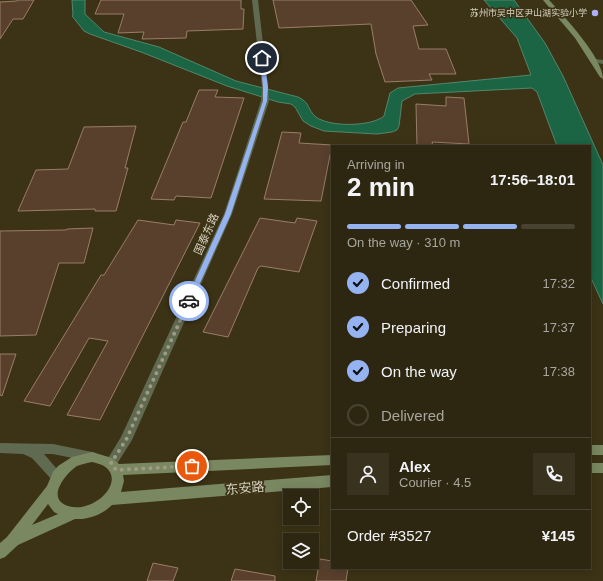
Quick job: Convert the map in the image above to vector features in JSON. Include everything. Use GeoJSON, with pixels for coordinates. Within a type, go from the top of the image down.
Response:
{"type":"FeatureCollection","features":[{"type":"Feature","properties":{"kind":"main road"},"geometry":{"type":"LineString","coordinates":[[546,0],[562,17],[595,61],[603,77]]}},
{"type":"Feature","properties":{"kind":"main road"},"geometry":{"type":"LineString","coordinates":[[554,0],[603,61]]}},
{"type":"Feature","properties":{"kind":"main road"},"geometry":{"type":"LineString","coordinates":[[591,450],[603,450]]}},
{"type":"Feature","properties":{"kind":"main road"},"geometry":{"type":"LineString","coordinates":[[0,552],[12,542],[37,511],[51,490],[57,476],[70,464],[80,459],[92,457],[102,459],[113,466],[118,480],[116,489],[111,499],[103,506],[82,514],[72,514],[63,511],[56,506],[52,498],[51,490]]}},
{"type":"Feature","properties":{"kind":"main road","name":"东安路"},"geometry":{"type":"LineString","coordinates":[[113,466],[331,460]]}},
{"type":"Feature","properties":{"kind":"main road"},"geometry":{"type":"LineString","coordinates":[[591,468],[603,468]]}},
{"type":"Feature","properties":{"kind":"main road","name":"东安路"},"geometry":{"type":"LineString","coordinates":[[111,499],[331,481]]}},
{"type":"Feature","properties":{"kind":"main road"},"geometry":{"type":"LineString","coordinates":[[12,542],[72,514]]}},
{"type":"Feature","properties":{"kind":"street","name":"国泰东路"},"geometry":{"type":"LineString","coordinates":[[113,466],[228,214],[265,101],[265,87],[255,0]]}},
{"type":"Feature","properties":{"kind":"street"},"geometry":{"type":"LineString","coordinates":[[595,61],[603,61]]}},
{"type":"Feature","properties":{"kind":"street"},"geometry":{"type":"LineString","coordinates":[[0,448],[53,449],[92,457]]}},
{"type":"Feature","properties":{"kind":"street"},"geometry":{"type":"LineString","coordinates":[[22,448],[36,454],[57,476]]}},
{"type":"Feature","properties":{"kind":"shaded area"},"geometry":{"type":"Polygon","coordinates":[[[72,0],[85,0],[85,14],[104,32],[159,47],[236,81],[298,97],[307,104],[311,112],[316,117],[330,123],[360,124],[378,120],[384,116],[390,93],[398,88],[531,75],[517,38],[484,0],[514,0],[545,43],[563,76],[603,165],[603,304],[591,278],[591,145],[557,145],[537,92],[532,88],[415,94],[402,101],[399,126],[397,130],[377,134],[324,131],[303,121],[295,107],[291,104],[278,102],[227,86],[141,52],[90,34],[84,31],[72,16],[72,0]]]}},
{"type":"Feature","properties":{"kind":"building"},"geometry":{"type":"Polygon","coordinates":[[[34,0],[23,19],[13,19],[0,39],[0,2],[34,0]]]}},
{"type":"Feature","properties":{"kind":"building"},"geometry":{"type":"Polygon","coordinates":[[[101,0],[241,0],[241,9],[244,9],[243,29],[187,31],[186,38],[142,39],[144,32],[118,33],[124,14],[95,14],[101,0]]]}},
{"type":"Feature","properties":{"kind":"building"},"geometry":{"type":"Polygon","coordinates":[[[273,0],[411,0],[428,25],[413,26],[419,49],[446,49],[456,74],[429,74],[432,80],[385,82],[376,54],[371,24],[279,28],[273,0]]]}},
{"type":"Feature","properties":{"kind":"building"},"geometry":{"type":"Polygon","coordinates":[[[199,90],[218,90],[215,97],[244,98],[211,198],[176,196],[174,200],[151,199],[183,122],[186,122],[199,90]]]}},
{"type":"Feature","properties":{"kind":"building"},"geometry":{"type":"Polygon","coordinates":[[[446,97],[464,98],[469,144],[432,142],[433,145],[417,145],[416,104],[446,106],[446,97]]]}},
{"type":"Feature","properties":{"kind":"building"},"geometry":{"type":"Polygon","coordinates":[[[136,126],[125,168],[128,168],[116,211],[95,211],[95,209],[18,211],[36,170],[68,169],[84,127],[136,126]]]}},
{"type":"Feature","properties":{"kind":"building"},"geometry":{"type":"Polygon","coordinates":[[[282,132],[301,133],[299,143],[332,145],[321,201],[264,199],[282,132]]]}},
{"type":"Feature","properties":{"kind":"building"},"geometry":{"type":"Polygon","coordinates":[[[260,218],[295,223],[297,218],[317,221],[299,272],[261,266],[258,268],[228,337],[203,332],[260,218]]]}},
{"type":"Feature","properties":{"kind":"building"},"geometry":{"type":"Polygon","coordinates":[[[138,220],[174,225],[176,220],[200,223],[100,420],[67,415],[108,341],[89,338],[50,406],[24,401],[101,275],[104,275],[138,220]]]}},
{"type":"Feature","properties":{"kind":"building"},"geometry":{"type":"Polygon","coordinates":[[[93,228],[84,263],[59,263],[36,335],[0,336],[0,231],[93,228]]]}},
{"type":"Feature","properties":{"kind":"building"},"geometry":{"type":"Polygon","coordinates":[[[0,354],[16,354],[2,396],[0,395],[0,354]]]}},
{"type":"Feature","properties":{"kind":"building"},"geometry":{"type":"Polygon","coordinates":[[[320,559],[331,561],[331,569],[348,569],[346,581],[316,581],[320,559]]]}},
{"type":"Feature","properties":{"kind":"building"},"geometry":{"type":"Polygon","coordinates":[[[153,563],[178,568],[173,581],[147,581],[153,563]]]}},
{"type":"Feature","properties":{"kind":"building"},"geometry":{"type":"Polygon","coordinates":[[[235,569],[275,576],[275,581],[231,581],[235,569]]]}},
{"type":"Feature","properties":{"kind":"way so far"},"geometry":{"type":"LineString","coordinates":[[189,301],[126,440],[111,463],[116,470],[192,466]]}},
{"type":"Feature","properties":{"kind":"place","name":"苏州市吴中区尹山湖实验小学"},"geometry":{"type":"Point","coordinates":[595,13]}},
{"type":"Feature","properties":{"kind":"route"},"geometry":{"type":"LineString","coordinates":[[189,301],[228,214],[265,101],[262,58]]}}]}
